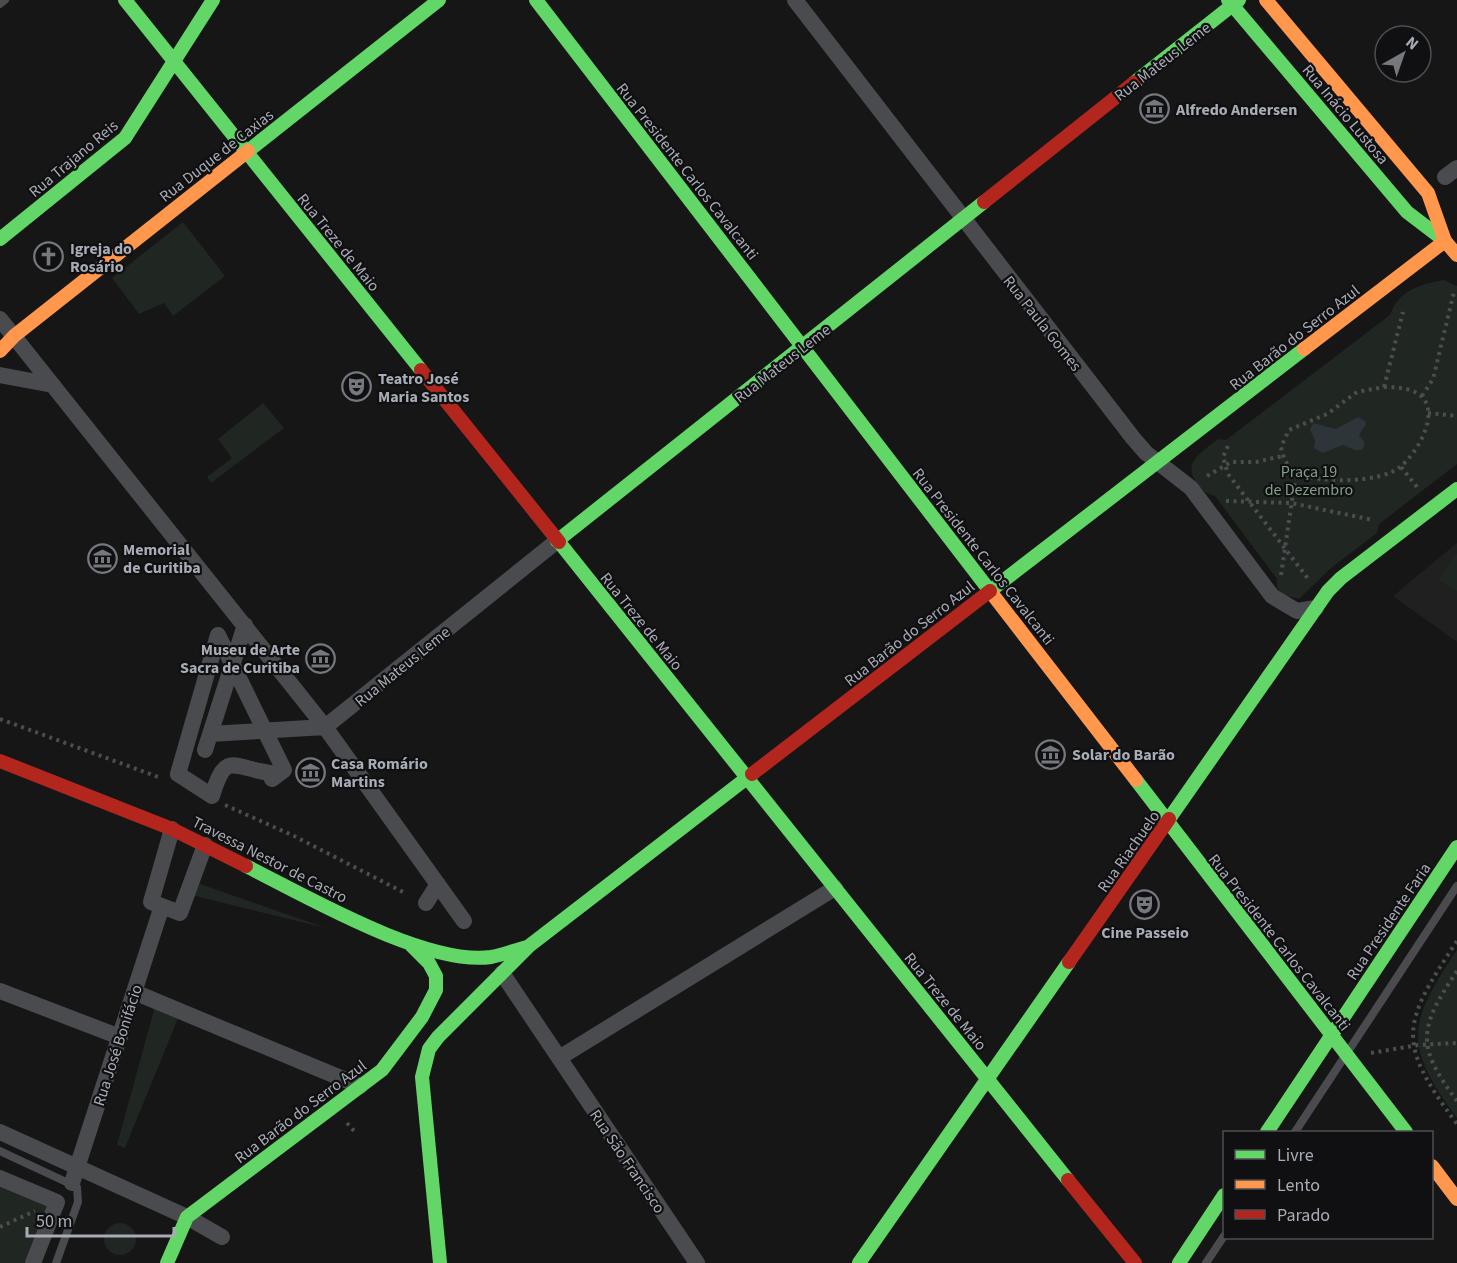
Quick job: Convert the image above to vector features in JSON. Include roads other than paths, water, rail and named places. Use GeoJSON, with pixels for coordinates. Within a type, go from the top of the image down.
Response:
{"type":"FeatureCollection","features":[{"type":"Feature","properties":{"kind":"main road","name":"Rua Treze de Maio"},"geometry":{"type":"LineString","coordinates":[[124,0],[1135,1263]]}},
{"type":"Feature","properties":{"kind":"main road","name":"Rua Trajano Reis"},"geometry":{"type":"LineString","coordinates":[[0,239],[117,147],[132,129],[213,0]]}},
{"type":"Feature","properties":{"kind":"main road","name":"Rua Duque de Caxias"},"geometry":{"type":"LineString","coordinates":[[0,351],[14,336],[440,0]]}},
{"type":"Feature","properties":{"kind":"main road","name":"Rua Presidente Carlos Cavalcanti"},"geometry":{"type":"LineString","coordinates":[[536,0],[1405,1131]]}},
{"type":"Feature","properties":{"kind":"main road","name":"Rua Inácio Lustosa"},"geometry":{"type":"LineString","coordinates":[[1266,0],[1428,193],[1445,241]]}},
{"type":"Feature","properties":{"kind":"main road","name":"Rua Mateus Leme"},"geometry":{"type":"LineString","coordinates":[[557,541],[1233,2]]}},
{"type":"Feature","properties":{"kind":"main road","name":"Rua Inácio Lustosa"},"geometry":{"type":"LineString","coordinates":[[1233,2],[1407,212],[1445,241],[1457,255]]}},
{"type":"Feature","properties":{"kind":"main road"},"geometry":{"type":"LineString","coordinates":[[1315,102],[1337,84]]}},
{"type":"Feature","properties":{"kind":"main road","name":"Rua Barão do Serro Azul"},"geometry":{"type":"LineString","coordinates":[[422,1077],[429,1049],[529,946],[1457,232]]}},
{"type":"Feature","properties":{"kind":"main road","name":"Rua Riachuelo"},"geometry":{"type":"LineString","coordinates":[[858,1263],[1168,823],[1316,608],[1341,578],[1457,489]]}},
{"type":"Feature","properties":{"kind":"main road","name":"Travessa Nestor de Castro"},"geometry":{"type":"LineString","coordinates":[[0,761],[172,829],[313,900],[411,945],[445,953],[490,957],[529,946]]}},
{"type":"Feature","properties":{"kind":"main road","name":"Rua Presidente Faria"},"geometry":{"type":"LineString","coordinates":[[1268,1131],[1457,847]]}},
{"type":"Feature","properties":{"kind":"main road","name":"Rua Barão do Serro Azul"},"geometry":{"type":"LineString","coordinates":[[167,1263],[187,1217],[382,1070],[422,1017],[436,990],[436,976],[429,963],[411,945]]}},
{"type":"Feature","properties":{"kind":"main road"},"geometry":{"type":"LineString","coordinates":[[382,1070],[405,1070],[422,1077],[440,1263]]}},
{"type":"Feature","properties":{"kind":"main road"},"geometry":{"type":"LineString","coordinates":[[1433,1169],[1457,1199]]}},
{"type":"Feature","properties":{"kind":"main road"},"geometry":{"type":"LineString","coordinates":[[1179,1263],[1223,1197]]}},
{"type":"Feature","properties":{"kind":"street","name":"Rua Paula Gomes"},"geometry":{"type":"LineString","coordinates":[[795,0],[1133,438],[1158,462],[1191,488],[1272,596],[1281,604],[1297,611],[1316,608]]}},
{"type":"Feature","properties":{"kind":"street"},"geometry":{"type":"LineString","coordinates":[[0,319],[325,727],[464,921]]}},
{"type":"Feature","properties":{"kind":"street"},"geometry":{"type":"LineString","coordinates":[[0,375],[53,385]]}},
{"type":"Feature","properties":{"kind":"street","name":"Rua Mateus Leme"},"geometry":{"type":"LineString","coordinates":[[325,727],[557,541]]}},
{"type":"Feature","properties":{"kind":"street"},"geometry":{"type":"LineString","coordinates":[[245,626],[208,742],[325,727]]}},
{"type":"Feature","properties":{"kind":"street"},"geometry":{"type":"LineString","coordinates":[[218,635],[284,770],[272,779],[270,773],[231,765],[225,767],[219,771],[212,796],[182,777],[178,774],[218,635]]}},
{"type":"Feature","properties":{"kind":"street"},"geometry":{"type":"LineString","coordinates":[[172,829],[151,902],[180,913],[205,845]]}},
{"type":"Feature","properties":{"kind":"street"},"geometry":{"type":"LineString","coordinates":[[426,903],[438,884]]}},
{"type":"Feature","properties":{"kind":"street"},"geometry":{"type":"LineString","coordinates":[[559,1058],[835,888]]}},
{"type":"Feature","properties":{"kind":"street","name":"Rua José Bonifácio"},"geometry":{"type":"LineString","coordinates":[[72,1184],[162,906]]}},
{"type":"Feature","properties":{"kind":"street","name":"Rua São Francisco"},"geometry":{"type":"LineString","coordinates":[[502,973],[697,1263]]}},
{"type":"Feature","properties":{"kind":"street"},"geometry":{"type":"LineString","coordinates":[[0,991],[120,1037]]}},
{"type":"Feature","properties":{"kind":"street"},"geometry":{"type":"LineString","coordinates":[[134,992],[360,1086]]}},
{"type":"Feature","properties":{"kind":"street"},"geometry":{"type":"LineString","coordinates":[[0,1132],[187,1217],[222,1237]]}},
{"type":"Feature","properties":{"kind":"street"},"geometry":{"type":"LineString","coordinates":[[0,1178],[57,1202],[33,1263]]}},
{"type":"Feature","properties":{"kind":"lane"},"geometry":{"type":"LineString","coordinates":[[0,4],[5,0]]}},
{"type":"Feature","properties":{"kind":"lane"},"geometry":{"type":"LineString","coordinates":[[1297,1131],[1457,886]]}},
{"type":"Feature","properties":{"kind":"lane"},"geometry":{"type":"LineString","coordinates":[[0,1150],[72,1184],[79,1193],[78,1202],[56,1263]]}},
{"type":"Feature","properties":{"kind":"lane"},"geometry":{"type":"LineString","coordinates":[[1206,1263],[1223,1238]]}},
{"type":"Feature","properties":{"kind":"place","name":"Alfredo Andersen"},"geometry":{"type":"Point","coordinates":[1155,109]}},
{"type":"Feature","properties":{"kind":"place","name":"Igreja do Rosário"},"geometry":{"type":"Point","coordinates":[49,257]}},
{"type":"Feature","properties":{"kind":"place","name":"Teatro José Maria Santos"},"geometry":{"type":"Point","coordinates":[357,387]}},
{"type":"Feature","properties":{"kind":"place","name":"Memorial de Curitiba"},"geometry":{"type":"Point","coordinates":[102,558]}},
{"type":"Feature","properties":{"kind":"place","name":"Museu de Arte Sacra de Curitiba"},"geometry":{"type":"Point","coordinates":[321,658]}},
{"type":"Feature","properties":{"kind":"place","name":"Solar do Barão"},"geometry":{"type":"Point","coordinates":[1051,754]}},
{"type":"Feature","properties":{"kind":"place","name":"Casa Romário Martins"},"geometry":{"type":"Point","coordinates":[310,772]}},
{"type":"Feature","properties":{"kind":"place","name":"Cine Passeio"},"geometry":{"type":"Point","coordinates":[1145,904]}},
{"type":"Feature","properties":{"kind":"park label","name":"Praça 19 de Dezembro"},"geometry":{"type":"Point","coordinates":[1309,480]}}]}
